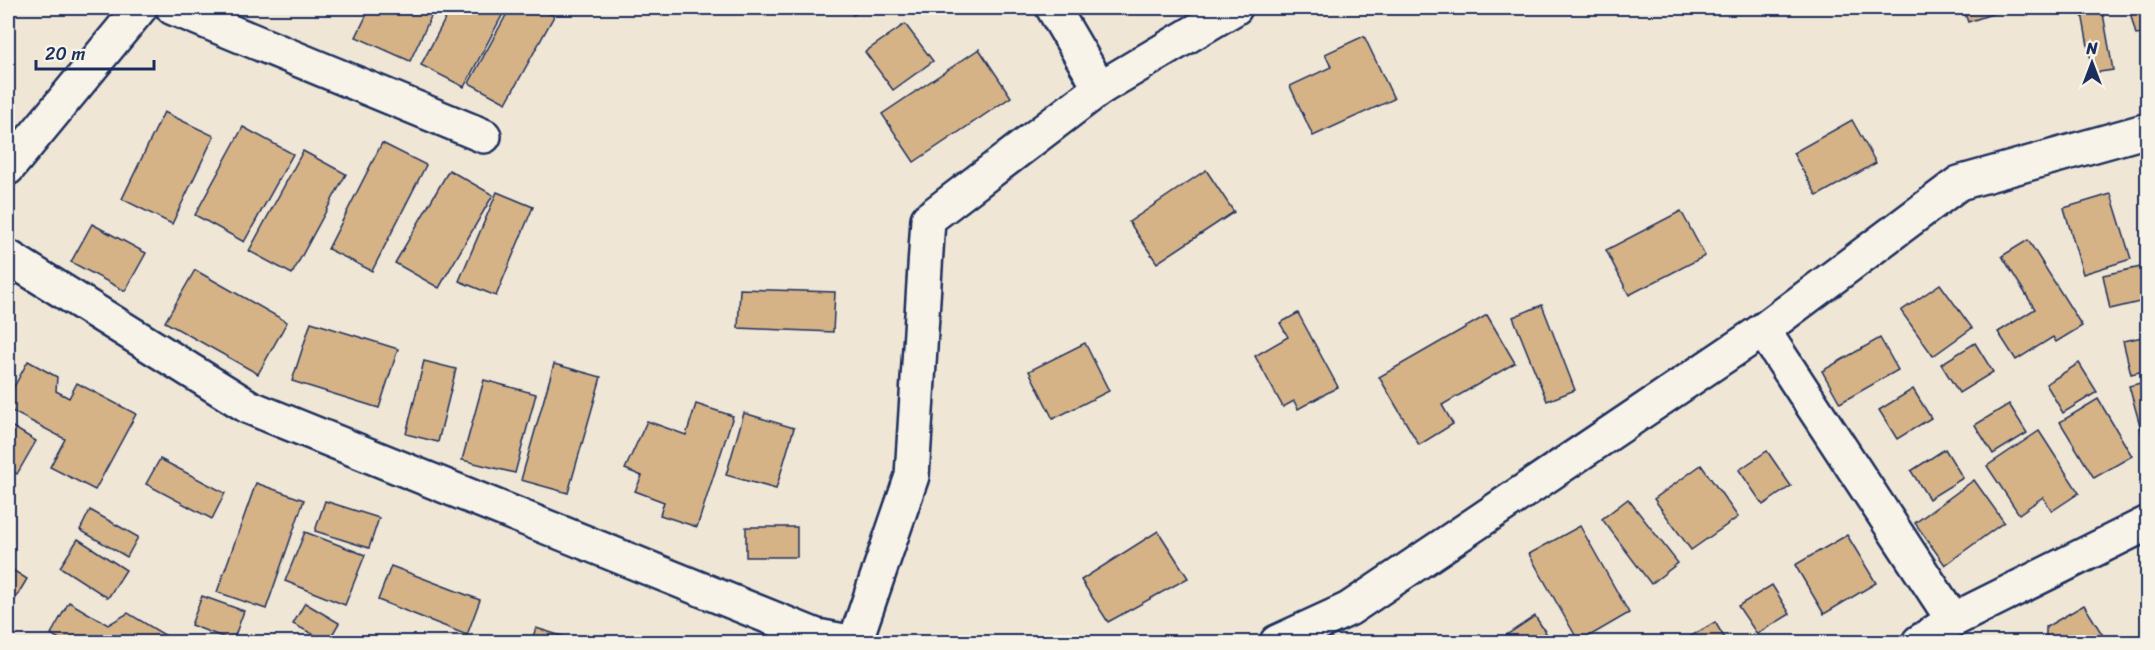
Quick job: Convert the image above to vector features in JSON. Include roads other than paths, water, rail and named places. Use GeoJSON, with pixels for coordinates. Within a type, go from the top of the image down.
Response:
{"type":"FeatureCollection","features":[{"type":"Feature","properties":{"kind":"street"},"geometry":{"type":"LineString","coordinates":[[8,168],[140,8]]}},
{"type":"Feature","properties":{"kind":"street"},"geometry":{"type":"LineString","coordinates":[[173,8],[484,136]]}},
{"type":"Feature","properties":{"kind":"street"},"geometry":{"type":"LineString","coordinates":[[1053,8],[1100,87]]}},
{"type":"Feature","properties":{"kind":"street"},"geometry":{"type":"LineString","coordinates":[[855,642],[912,477],[928,219],[1100,87],[1235,8]]}},
{"type":"Feature","properties":{"kind":"street"},"geometry":{"type":"LineString","coordinates":[[1277,642],[1349,609],[1763,330],[1959,183],[2148,130]]}},
{"type":"Feature","properties":{"kind":"street"},"geometry":{"type":"LineString","coordinates":[[8,257],[249,407],[816,639],[849,642]]}},
{"type":"Feature","properties":{"kind":"street"},"geometry":{"type":"LineString","coordinates":[[1763,330],[1953,620]]}},
{"type":"Feature","properties":{"kind":"street"},"geometry":{"type":"LineString","coordinates":[[1919,642],[1953,620],[2148,523]]}}]}
